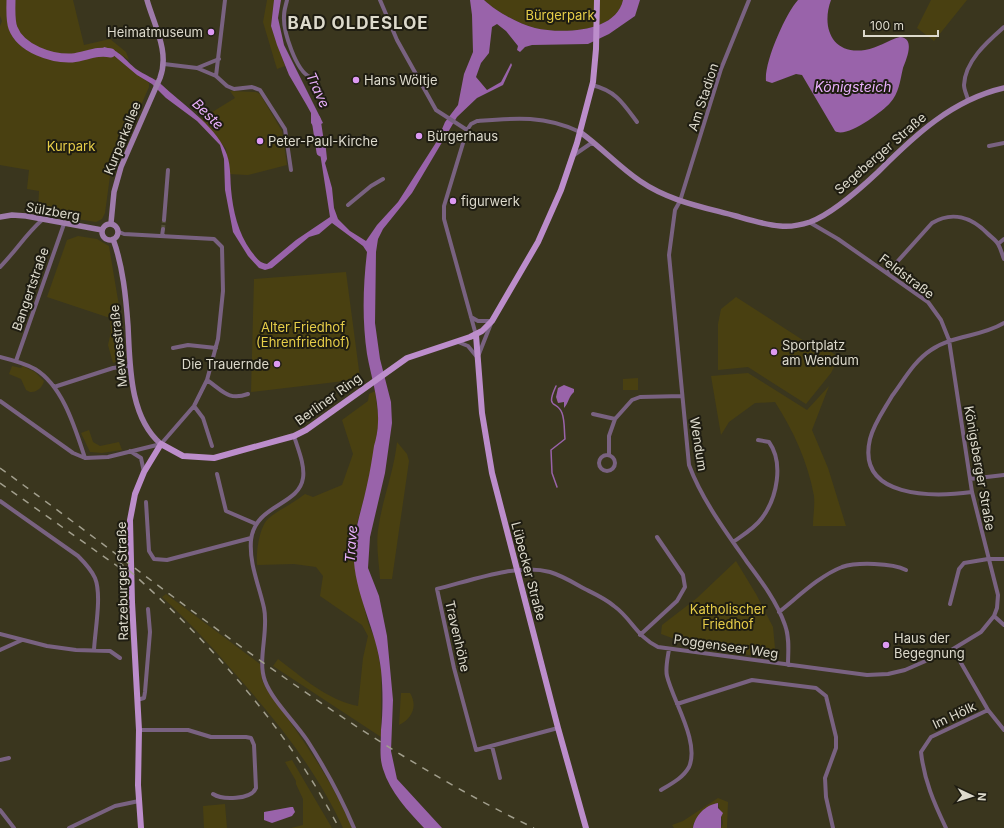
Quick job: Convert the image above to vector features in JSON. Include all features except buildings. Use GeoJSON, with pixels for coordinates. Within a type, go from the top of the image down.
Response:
{"type":"FeatureCollection","features":[{"type":"Feature","properties":{"kind":"main road","name":"Berliner Ring"},"geometry":{"type":"LineString","coordinates":[[161,444],[183,456],[214,458],[294,436],[306,430],[407,358],[476,335],[492,321],[524,268],[548,221],[561,190],[572,157],[592,85],[596,49],[596,0]]}},
{"type":"Feature","properties":{"kind":"main road","name":"Lübecker Straße"},"geometry":{"type":"LineString","coordinates":[[476,335],[484,429],[492,474],[516,571],[529,614],[558,728],[586,828]]}},
{"type":"Feature","properties":{"kind":"main road","name":"Ratzeburger Straße"},"geometry":{"type":"LineString","coordinates":[[141,828],[139,801],[140,730],[137,700],[130,552],[130,520],[135,494],[144,472],[161,444]]}},
{"type":"Feature","properties":{"kind":"street"},"geometry":{"type":"LineString","coordinates":[[147,0],[163,50],[164,64],[197,68],[216,76],[230,87],[238,89],[257,87],[263,93],[285,129],[291,168]]}},
{"type":"Feature","properties":{"kind":"street"},"geometry":{"type":"LineString","coordinates":[[216,76],[225,0]]}},
{"type":"Feature","properties":{"kind":"street"},"geometry":{"type":"LineString","coordinates":[[287,0],[284,16],[286,32],[297,62],[304,75],[310,78]]}},
{"type":"Feature","properties":{"kind":"street"},"geometry":{"type":"LineString","coordinates":[[380,0],[397,40],[414,69],[422,87],[436,110],[447,118],[467,130],[476,121],[526,118],[546,120],[580,132]]}},
{"type":"Feature","properties":{"kind":"street","name":"Am Stadion"},"geometry":{"type":"LineString","coordinates":[[680,201],[721,69],[749,0]]}},
{"type":"Feature","properties":{"kind":"street"},"geometry":{"type":"LineString","coordinates":[[968,100],[964,86],[967,72],[976,55],[1004,28]]}},
{"type":"Feature","properties":{"kind":"street"},"geometry":{"type":"LineString","coordinates":[[197,68],[219,59]]}},
{"type":"Feature","properties":{"kind":"street","name":"Kurparkallee"},"geometry":{"type":"LineString","coordinates":[[111,223],[114,192],[121,167],[160,78],[164,64]]}},
{"type":"Feature","properties":{"kind":"street"},"geometry":{"type":"LineString","coordinates":[[592,85],[604,88],[614,93],[637,122]]}},
{"type":"Feature","properties":{"kind":"street","name":"Segeberger Straße"},"geometry":{"type":"LineString","coordinates":[[580,132],[597,144],[639,181],[680,201],[780,226],[795,226],[809,222],[821,216],[861,188],[930,124],[946,112],[968,100],[1004,88]]}},
{"type":"Feature","properties":{"kind":"street","name":"Lübecker Straße"},"geometry":{"type":"LineString","coordinates":[[467,130],[444,206],[444,219],[476,335]]}},
{"type":"Feature","properties":{"kind":"street"},"geometry":{"type":"LineString","coordinates":[[989,146],[1004,143]]}},
{"type":"Feature","properties":{"kind":"street"},"geometry":{"type":"LineString","coordinates":[[572,157],[590,144],[597,144]]}},
{"type":"Feature","properties":{"kind":"street"},"geometry":{"type":"LineString","coordinates":[[164,220],[168,170]]}},
{"type":"Feature","properties":{"kind":"street"},"geometry":{"type":"LineString","coordinates":[[348,205],[370,186],[383,179]]}},
{"type":"Feature","properties":{"kind":"street","name":"Wendum"},"geometry":{"type":"LineString","coordinates":[[680,201],[675,210],[669,255],[689,465],[700,491],[733,542],[769,592],[779,612],[787,634],[788,665]]}},
{"type":"Feature","properties":{"kind":"street","name":"Sülzberg"},"geometry":{"type":"LineString","coordinates":[[0,217],[12,216],[102,230]]}},
{"type":"Feature","properties":{"kind":"street"},"geometry":{"type":"LineString","coordinates":[[888,272],[924,232],[941,218],[954,216],[967,218],[983,229],[998,244],[1004,259]]}},
{"type":"Feature","properties":{"kind":"street"},"geometry":{"type":"LineString","coordinates":[[0,267],[17,249],[31,229],[42,220]]}},
{"type":"Feature","properties":{"kind":"street","name":"Feldstraße"},"geometry":{"type":"LineString","coordinates":[[809,222],[888,272],[928,302],[941,320],[949,340]]}},
{"type":"Feature","properties":{"kind":"street"},"geometry":{"type":"LineString","coordinates":[[111,223],[117,227],[117,237],[113,239],[104,238],[102,230],[105,225],[111,223]]}},
{"type":"Feature","properties":{"kind":"street","name":"Bangertstraße"},"geometry":{"type":"LineString","coordinates":[[16,361],[64,224]]}},
{"type":"Feature","properties":{"kind":"street"},"geometry":{"type":"LineString","coordinates":[[162,236],[163,229]]}},
{"type":"Feature","properties":{"kind":"street"},"geometry":{"type":"LineString","coordinates":[[0,401],[73,453],[84,458],[108,457],[130,450],[161,444],[194,406],[207,380],[216,348],[222,318],[222,247],[214,239],[124,234],[118,232]]}},
{"type":"Feature","properties":{"kind":"street","name":"Mewesstraße"},"geometry":{"type":"LineString","coordinates":[[113,239],[119,260],[128,326],[131,383],[142,416],[154,438],[161,444]]}},
{"type":"Feature","properties":{"kind":"street"},"geometry":{"type":"LineString","coordinates":[[998,244],[1004,239]]}},
{"type":"Feature","properties":{"kind":"street"},"geometry":{"type":"LineString","coordinates":[[471,317],[478,321],[492,321]]}},
{"type":"Feature","properties":{"kind":"street","name":"Berliner Ring"},"geometry":{"type":"LineString","coordinates":[[477,358],[492,321]]}},
{"type":"Feature","properties":{"kind":"street"},"geometry":{"type":"LineString","coordinates":[[972,492],[954,494],[923,494],[905,491],[884,482],[873,471],[869,460],[868,450],[870,437],[878,417],[914,364],[930,350],[949,340],[975,335],[1004,323]]}},
{"type":"Feature","properties":{"kind":"street","name":"Königsberger Straße"},"geometry":{"type":"LineString","coordinates":[[949,340],[972,492],[998,596],[994,616],[981,632],[953,649]]}},
{"type":"Feature","properties":{"kind":"street"},"geometry":{"type":"LineString","coordinates":[[458,342],[468,346],[477,358]]}},
{"type":"Feature","properties":{"kind":"street"},"geometry":{"type":"LineString","coordinates":[[173,348],[188,344],[216,348]]}},
{"type":"Feature","properties":{"kind":"street"},"geometry":{"type":"LineString","coordinates":[[0,357],[16,361],[36,370],[54,387],[65,408],[84,458]]}},
{"type":"Feature","properties":{"kind":"street"},"geometry":{"type":"LineString","coordinates":[[54,387],[113,368],[129,366]]}},
{"type":"Feature","properties":{"kind":"street"},"geometry":{"type":"LineString","coordinates":[[207,380],[228,396],[239,397],[248,394]]}},
{"type":"Feature","properties":{"kind":"street"},"geometry":{"type":"LineString","coordinates":[[609,455],[610,436],[615,419],[632,400],[640,397],[682,396]]}},
{"type":"Feature","properties":{"kind":"street"},"geometry":{"type":"LineString","coordinates":[[194,406],[203,418],[212,446]]}},
{"type":"Feature","properties":{"kind":"street"},"geometry":{"type":"LineString","coordinates":[[593,414],[615,419]]}},
{"type":"Feature","properties":{"kind":"street"},"geometry":{"type":"LineString","coordinates":[[294,436],[303,468],[301,485],[290,498],[273,507],[256,524],[252,538],[252,563],[265,618],[262,668],[268,688],[306,740],[327,772],[354,828]]}},
{"type":"Feature","properties":{"kind":"street"},"geometry":{"type":"LineString","coordinates":[[733,542],[752,528],[761,519],[768,508],[773,494],[777,475],[776,451],[769,442],[758,440]]}},
{"type":"Feature","properties":{"kind":"street"},"geometry":{"type":"LineString","coordinates":[[130,450],[140,458],[144,472]]}},
{"type":"Feature","properties":{"kind":"street"},"geometry":{"type":"LineString","coordinates":[[609,455],[614,458],[615,465],[611,470],[604,470],[600,466],[599,460],[602,456],[609,455]]}},
{"type":"Feature","properties":{"kind":"street"},"geometry":{"type":"LineString","coordinates":[[217,474],[226,511],[256,524]]}},
{"type":"Feature","properties":{"kind":"street"},"geometry":{"type":"LineString","coordinates":[[970,479],[1004,475]]}},
{"type":"Feature","properties":{"kind":"street"},"geometry":{"type":"LineString","coordinates":[[0,501],[78,556],[87,564],[95,577],[98,589],[94,650]]}},
{"type":"Feature","properties":{"kind":"street"},"geometry":{"type":"LineString","coordinates":[[146,502],[148,551],[154,559],[168,560],[252,538]]}},
{"type":"Feature","properties":{"kind":"street"},"geometry":{"type":"LineString","coordinates":[[640,635],[677,601],[685,587],[683,576],[657,537]]}},
{"type":"Feature","properties":{"kind":"street"},"geometry":{"type":"LineString","coordinates":[[950,604],[959,569],[964,563],[988,559],[1004,559]]}},
{"type":"Feature","properties":{"kind":"street"},"geometry":{"type":"LineString","coordinates":[[779,612],[821,580],[843,567],[891,564],[906,570]]}},
{"type":"Feature","properties":{"kind":"street","name":"Poggenseer Weg"},"geometry":{"type":"LineString","coordinates":[[516,571],[544,571],[566,579],[616,607],[640,635],[658,647],[669,649],[867,675],[888,674],[910,669],[953,649]]}},
{"type":"Feature","properties":{"kind":"street","name":"Travenhöhe"},"geometry":{"type":"LineString","coordinates":[[516,571],[437,589],[454,668],[476,750],[558,728]]}},
{"type":"Feature","properties":{"kind":"street","name":"Ratzeburger Straße"},"geometry":{"type":"LineString","coordinates":[[137,700],[144,698],[145,692],[150,632],[148,609]]}},
{"type":"Feature","properties":{"kind":"street"},"geometry":{"type":"LineString","coordinates":[[994,616],[1004,624]]}},
{"type":"Feature","properties":{"kind":"street"},"geometry":{"type":"LineString","coordinates":[[0,634],[65,649],[110,651],[120,658]]}},
{"type":"Feature","properties":{"kind":"street"},"geometry":{"type":"LineString","coordinates":[[0,650],[22,640]]}},
{"type":"Feature","properties":{"kind":"street"},"geometry":{"type":"LineString","coordinates":[[661,790],[679,779],[688,768],[692,757],[689,738],[667,675],[669,649]]}},
{"type":"Feature","properties":{"kind":"street"},"geometry":{"type":"LineString","coordinates":[[953,649],[988,710],[1004,730]]}},
{"type":"Feature","properties":{"kind":"street"},"geometry":{"type":"LineString","coordinates":[[677,704],[752,680],[816,688],[826,696],[836,737],[836,748],[825,778],[826,798],[833,828]]}},
{"type":"Feature","properties":{"kind":"street","name":"Im Hölk"},"geometry":{"type":"LineString","coordinates":[[946,828],[932,801],[923,771],[921,752],[931,737],[988,710]]}},
{"type":"Feature","properties":{"kind":"street"},"geometry":{"type":"LineString","coordinates":[[140,730],[188,730],[211,738],[251,738],[254,745],[256,786],[253,794],[246,797],[218,798],[213,794]]}},
{"type":"Feature","properties":{"kind":"street"},"geometry":{"type":"LineString","coordinates":[[492,746],[500,778]]}},
{"type":"Feature","properties":{"kind":"street"},"geometry":{"type":"LineString","coordinates":[[0,760],[9,758]]}},
{"type":"Feature","properties":{"kind":"street"},"geometry":{"type":"LineString","coordinates":[[69,828],[115,806],[139,801]]}},
{"type":"Feature","properties":{"kind":"street"},"geometry":{"type":"LineString","coordinates":[[0,810],[14,828]]}},
{"type":"Feature","properties":{"kind":"green space","name":"Kurpark"},"geometry":{"type":"Polygon","coordinates":[[[0,0],[73,0],[84,45],[110,39],[126,52],[129,60],[117,52],[101,51],[112,54],[149,83],[149,87],[110,176],[105,213],[102,219],[96,222],[38,213],[39,191],[27,189],[29,170],[0,165],[0,26],[2,21],[0,16],[0,0]]]}},
{"type":"Feature","properties":{"kind":"green space"},"geometry":{"type":"Polygon","coordinates":[[[267,0],[274,0],[271,26],[285,66],[277,69],[263,22],[267,0]]]}},
{"type":"Feature","properties":{"kind":"green space","name":"Bürgerpark"},"geometry":{"type":"Polygon","coordinates":[[[484,0],[623,0],[618,11],[610,19],[599,25],[586,29],[559,31],[535,28],[522,23],[501,13],[484,0]]]}},
{"type":"Feature","properties":{"kind":"green space"},"geometry":{"type":"Polygon","coordinates":[[[931,0],[967,0],[934,41],[917,28],[931,0]]]}},
{"type":"Feature","properties":{"kind":"green space"},"geometry":{"type":"Polygon","coordinates":[[[230,91],[256,92],[260,94],[282,131],[287,165],[248,175],[228,174],[226,149],[201,119],[235,98],[230,91]]]}},
{"type":"Feature","properties":{"kind":"green space"},"geometry":{"type":"Polygon","coordinates":[[[78,236],[97,239],[109,246],[121,318],[124,359],[113,363],[108,345],[111,332],[110,318],[47,297],[67,240],[78,236]]]}},
{"type":"Feature","properties":{"kind":"green space","name":"Alter Friedhof (Ehrenfriedhof)"},"geometry":{"type":"Polygon","coordinates":[[[346,272],[360,378],[251,392],[254,279],[346,272]]]}},
{"type":"Feature","properties":{"kind":"green space","name":"Sportplatz am Wendum"},"geometry":{"type":"Polygon","coordinates":[[[736,297],[812,346],[815,342],[839,357],[831,373],[806,404],[748,367],[718,370],[718,324],[721,309],[736,297]]]}},
{"type":"Feature","properties":{"kind":"green space"},"geometry":{"type":"Polygon","coordinates":[[[12,366],[21,368],[23,366],[35,372],[44,381],[42,385],[35,392],[26,390],[21,379],[9,374],[12,366]]]}},
{"type":"Feature","properties":{"kind":"green space"},"geometry":{"type":"Polygon","coordinates":[[[748,373],[807,410],[829,386],[812,430],[828,468],[846,526],[813,526],[814,496],[808,471],[794,435],[775,402],[755,403],[729,422],[721,435],[711,376],[748,373]]]}},
{"type":"Feature","properties":{"kind":"green space"},"geometry":{"type":"Polygon","coordinates":[[[638,378],[638,390],[623,390],[623,379],[638,378]]]}},
{"type":"Feature","properties":{"kind":"green space"},"geometry":{"type":"Polygon","coordinates":[[[375,391],[379,423],[368,484],[357,523],[355,569],[368,623],[376,642],[381,670],[381,737],[273,666],[278,659],[325,693],[336,699],[358,706],[363,658],[368,636],[362,625],[320,596],[323,576],[316,567],[294,564],[257,565],[258,547],[261,533],[269,518],[305,494],[313,497],[342,485],[353,454],[342,420],[368,401],[369,394],[375,391]]]}},
{"type":"Feature","properties":{"kind":"green space"},"geometry":{"type":"Polygon","coordinates":[[[89,430],[93,442],[100,446],[119,442],[122,450],[102,453],[90,452],[81,433],[89,430]]]}},
{"type":"Feature","properties":{"kind":"green space"},"geometry":{"type":"Polygon","coordinates":[[[397,442],[407,454],[409,461],[392,579],[380,579],[377,536],[397,442]]]}},
{"type":"Feature","properties":{"kind":"green space","name":"Katholischer Friedhof"},"geometry":{"type":"Polygon","coordinates":[[[736,561],[756,594],[773,627],[776,659],[697,647],[661,634],[662,625],[697,598],[736,561]]]}},
{"type":"Feature","properties":{"kind":"green space"},"geometry":{"type":"Polygon","coordinates":[[[166,594],[260,664],[262,680],[266,688],[324,773],[344,809],[352,828],[343,828],[323,789],[299,753],[259,702],[215,651],[162,597],[166,594]]]}},
{"type":"Feature","properties":{"kind":"green space"},"geometry":{"type":"Polygon","coordinates":[[[401,693],[410,693],[413,707],[410,716],[399,725],[401,693]]]}},
{"type":"Feature","properties":{"kind":"green space"},"geometry":{"type":"Polygon","coordinates":[[[292,760],[332,828],[291,828],[303,825],[303,799],[296,781],[285,762],[292,760]]]}},
{"type":"Feature","properties":{"kind":"green space"},"geometry":{"type":"Polygon","coordinates":[[[718,798],[728,802],[727,828],[721,828],[723,823],[718,803],[693,824],[693,828],[674,828],[672,825],[683,821],[718,798]]]}},
{"type":"Feature","properties":{"kind":"green space"},"geometry":{"type":"Polygon","coordinates":[[[225,804],[227,828],[204,828],[203,806],[225,804]]]}},
{"type":"Feature","properties":{"kind":"water"},"geometry":{"type":"Polygon","coordinates":[[[274,0],[281,0],[278,18],[284,45],[323,123],[319,125],[320,130],[316,130],[311,123],[311,113],[289,75],[277,45],[271,26],[274,0]]]}},
{"type":"Feature","properties":{"kind":"water"},"geometry":{"type":"Polygon","coordinates":[[[470,0],[484,0],[508,17],[528,26],[559,31],[586,29],[599,25],[610,19],[618,11],[623,0],[640,0],[635,16],[609,34],[588,44],[532,45],[525,47],[520,52],[517,50],[518,46],[506,31],[497,24],[492,27],[489,53],[481,63],[476,77],[487,90],[501,82],[511,63],[512,65],[503,85],[477,98],[457,117],[412,193],[383,229],[378,239],[376,252],[375,323],[380,359],[391,402],[392,423],[385,473],[370,537],[368,568],[379,596],[387,636],[393,700],[391,751],[397,779],[442,828],[424,828],[406,808],[390,786],[382,764],[380,750],[382,685],[379,654],[360,592],[354,560],[355,537],[368,480],[378,425],[377,405],[367,354],[364,328],[364,290],[367,252],[363,246],[332,223],[319,234],[309,237],[272,268],[265,270],[259,268],[248,256],[233,232],[225,190],[224,159],[220,145],[197,121],[166,98],[152,84],[137,75],[112,54],[101,51],[104,47],[114,50],[136,69],[153,78],[205,123],[213,132],[225,150],[228,160],[233,205],[239,229],[246,244],[254,255],[260,261],[267,264],[296,240],[330,217],[318,140],[325,140],[327,159],[325,163],[332,188],[334,208],[338,219],[350,231],[366,241],[377,225],[398,202],[437,141],[445,122],[458,105],[464,74],[473,52],[470,0]]]}},
{"type":"Feature","properties":{"kind":"water","name":"Königsteich"},"geometry":{"type":"Polygon","coordinates":[[[798,0],[831,0],[827,20],[829,29],[832,37],[844,48],[865,50],[874,48],[900,37],[905,38],[908,41],[908,55],[903,68],[899,87],[893,99],[880,112],[855,128],[847,131],[835,131],[802,75],[796,74],[772,83],[766,81],[768,62],[772,50],[782,26],[798,0]]]}},
{"type":"Feature","properties":{"kind":"water"},"geometry":{"type":"Polygon","coordinates":[[[564,385],[574,389],[574,392],[564,408],[564,402],[558,403],[556,397],[558,388],[564,385]]]}},
{"type":"Feature","properties":{"kind":"water"},"geometry":{"type":"Polygon","coordinates":[[[718,803],[718,808],[723,813],[721,817],[721,828],[693,828],[698,815],[701,812],[709,806],[718,803]]]}},
{"type":"Feature","properties":{"kind":"water"},"geometry":{"type":"Polygon","coordinates":[[[293,807],[295,812],[292,816],[272,823],[264,820],[264,812],[293,807]]]}},
{"type":"Feature","properties":{"kind":"waterway","name":"Beste"},"geometry":{"type":"LineString","coordinates":[[11,0],[11,18],[13,28],[23,42],[30,47],[55,57],[64,58],[72,58],[101,52],[111,53]]}},
{"type":"Feature","properties":{"kind":"waterway","name":"Trave"},"geometry":{"type":"LineString","coordinates":[[316,119],[321,152]]}},
{"type":"Feature","properties":{"kind":"waterway"},"geometry":{"type":"LineString","coordinates":[[556,386],[552,402],[560,409],[562,413],[565,439],[551,450],[552,473],[557,487]]}},
{"type":"Feature","properties":{"kind":"tunnel"},"geometry":{"type":"LineString","coordinates":[[163,229],[164,220]]}},
{"type":"Feature","properties":{"kind":"railway"},"geometry":{"type":"LineString","coordinates":[[0,468],[194,612],[326,706],[393,750],[462,791],[534,828]]}},
{"type":"Feature","properties":{"kind":"railway"},"geometry":{"type":"LineString","coordinates":[[0,483],[120,568]]}},
{"type":"Feature","properties":{"kind":"railway"},"geometry":{"type":"LineString","coordinates":[[118,561],[189,627],[252,697],[290,747],[324,800],[339,828]]}},
{"type":"Feature","properties":{"kind":"place","name":"Heimatmuseum"},"geometry":{"type":"Point","coordinates":[211,32]}},
{"type":"Feature","properties":{"kind":"place","name":"Hans Wöltje"},"geometry":{"type":"Point","coordinates":[356,80]}},
{"type":"Feature","properties":{"kind":"place","name":"Bürgerhaus"},"geometry":{"type":"Point","coordinates":[419,136]}},
{"type":"Feature","properties":{"kind":"place","name":"Peter-Paul-Kirche"},"geometry":{"type":"Point","coordinates":[260,141]}},
{"type":"Feature","properties":{"kind":"place","name":"figurwerk"},"geometry":{"type":"Point","coordinates":[453,201]}},
{"type":"Feature","properties":{"kind":"place","name":"Sportplatz am Wendum"},"geometry":{"type":"Point","coordinates":[774,352]}},
{"type":"Feature","properties":{"kind":"place","name":"Die Trauernde"},"geometry":{"type":"Point","coordinates":[277,364]}},
{"type":"Feature","properties":{"kind":"place","name":"Haus der Begegnung"},"geometry":{"type":"Point","coordinates":[886,645]}},
{"type":"Feature","properties":{"kind":"district","name":"BAD OLDESLOE"},"geometry":{"type":"Point","coordinates":[358,23]}}]}
